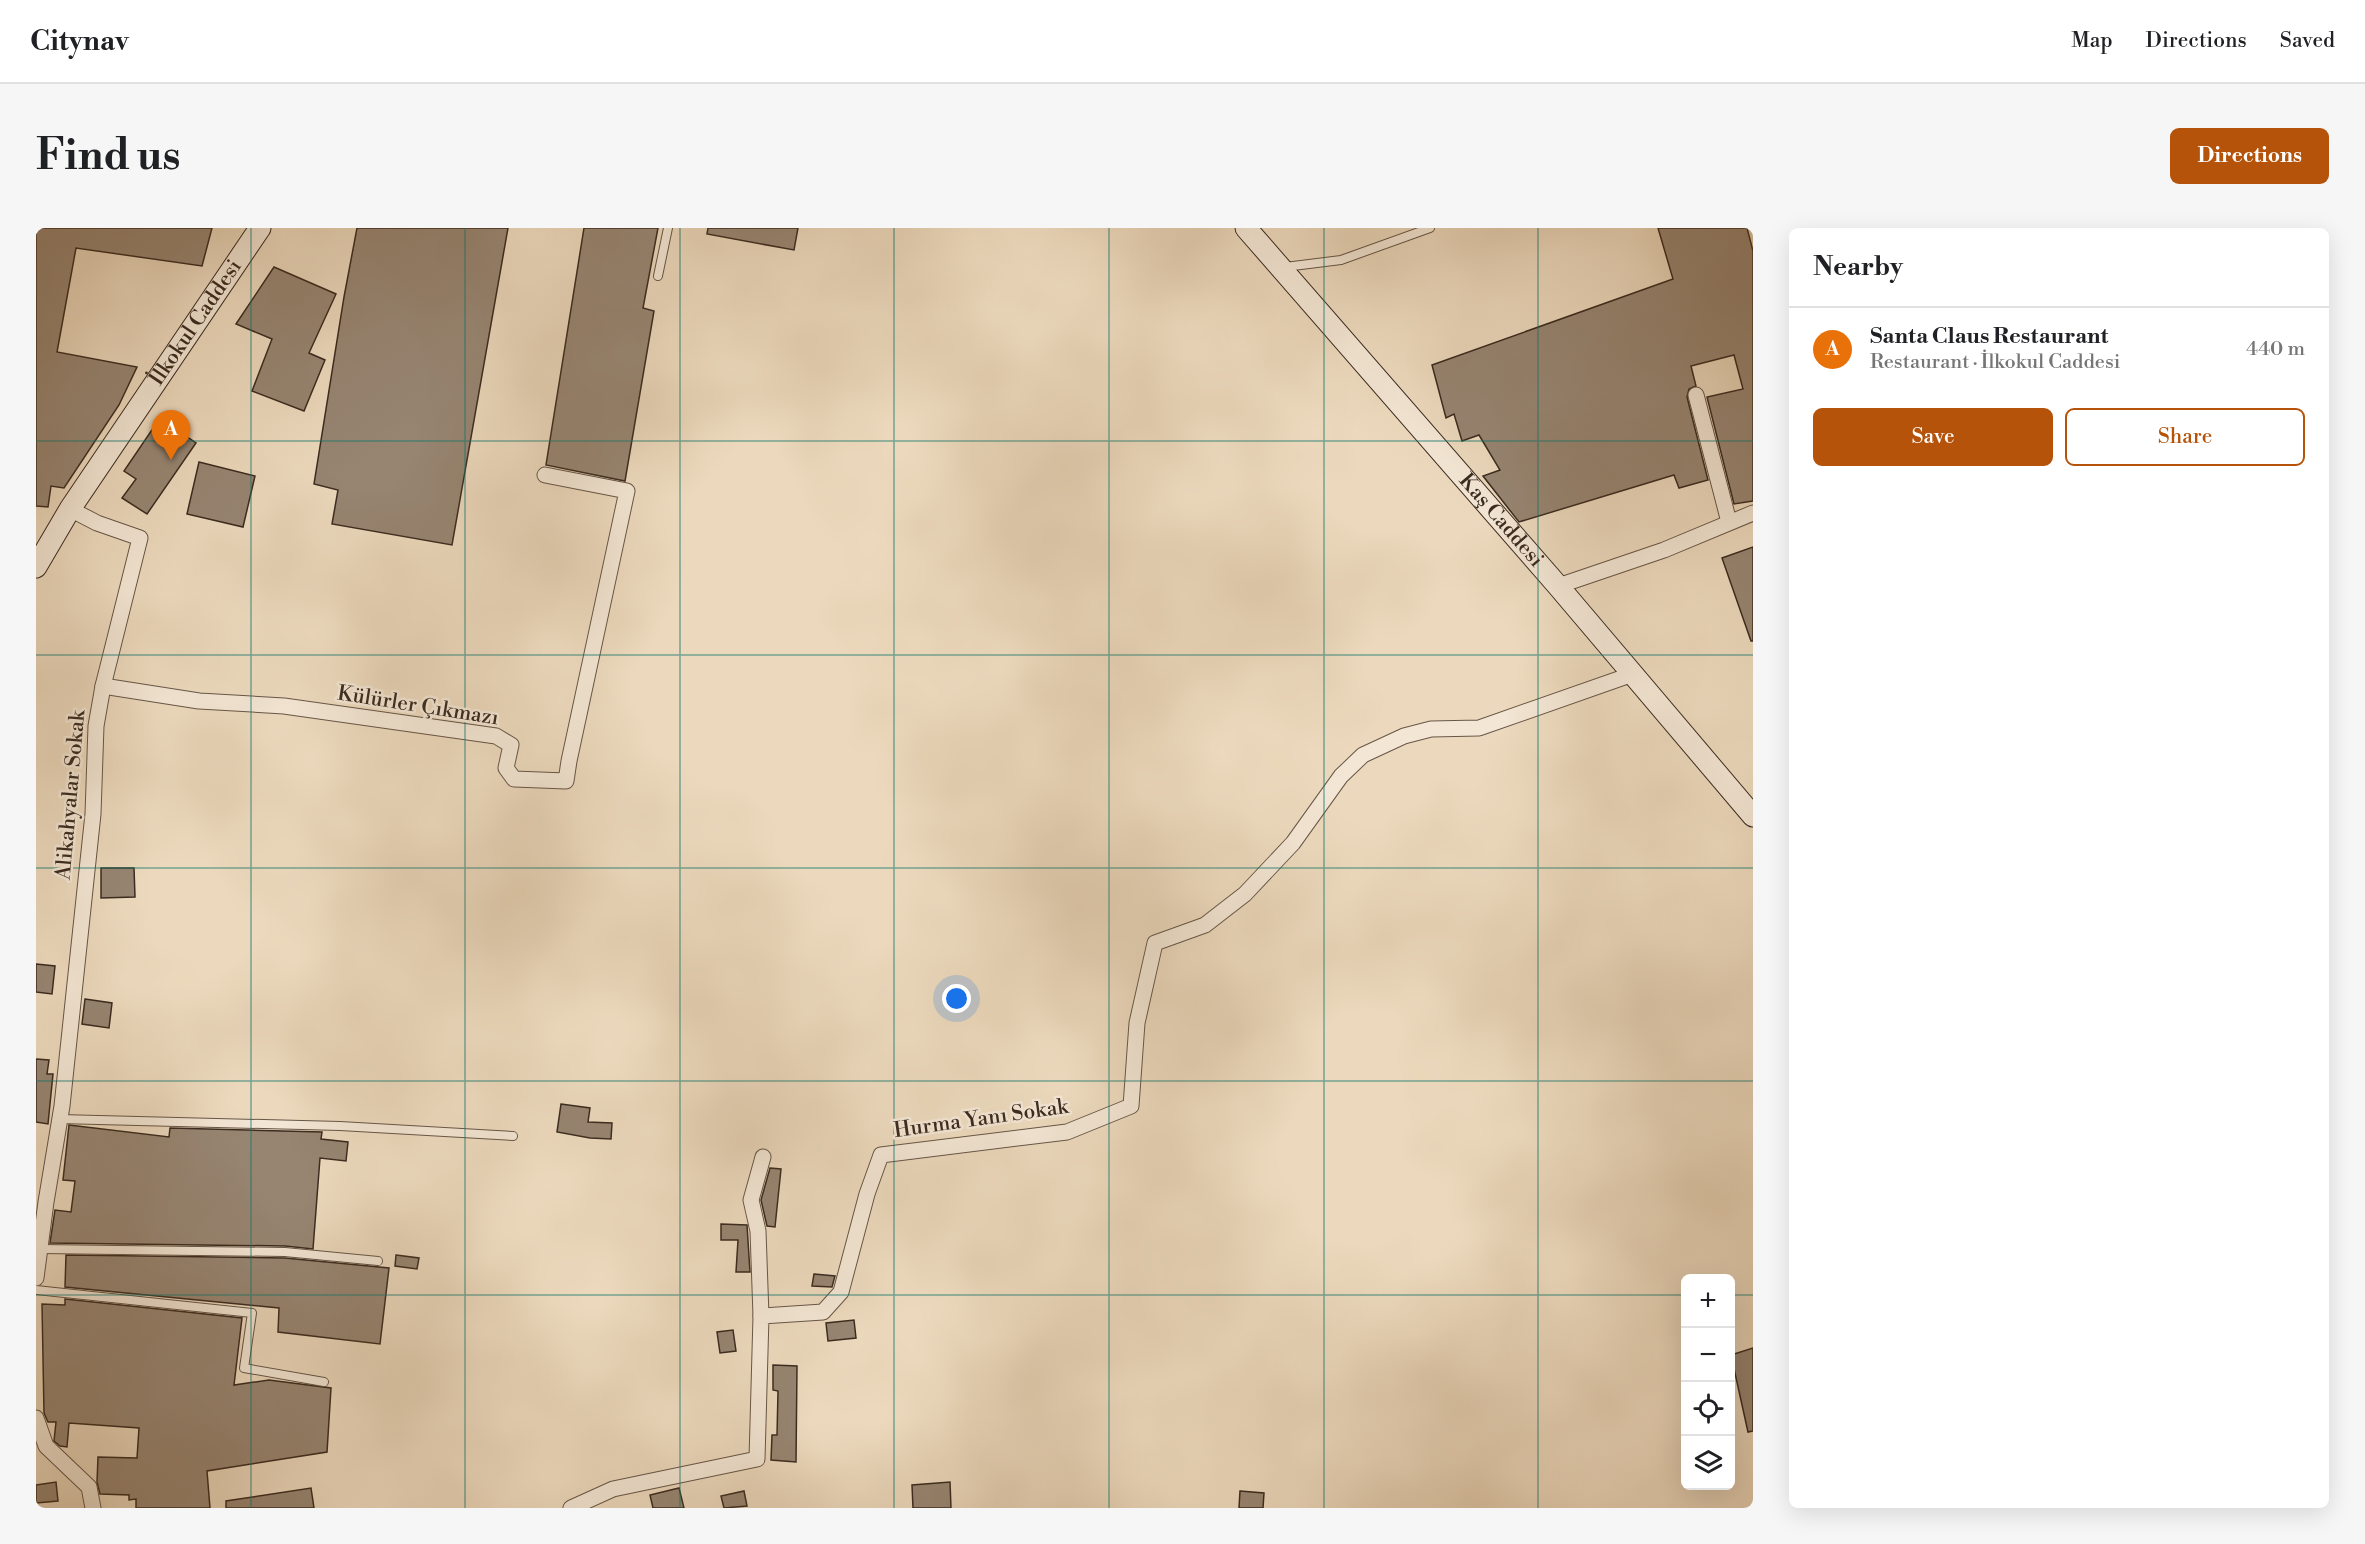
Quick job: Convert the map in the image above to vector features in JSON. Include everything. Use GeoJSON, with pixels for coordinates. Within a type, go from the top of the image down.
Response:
{"type":"FeatureCollection","features":[{"type":"Feature","properties":{"kind":"street","name":"İlkokul Caddesi"},"geometry":{"type":"LineString","coordinates":[[36,567],[44,537],[70,508],[260,228]]}},
{"type":"Feature","properties":{"kind":"street","name":"Kaş Caddesi"},"geometry":{"type":"LineString","coordinates":[[1246,228],[1558,586],[1753,816]]}},
{"type":"Feature","properties":{"kind":"street"},"geometry":{"type":"LineString","coordinates":[[1696,395],[1729,522]]}},
{"type":"Feature","properties":{"kind":"street","name":"Külürler Çıkmazı"},"geometry":{"type":"LineString","coordinates":[[102,686],[199,701],[284,706],[496,736],[511,746],[506,768],[514,779],[566,781],[568,761],[627,490],[544,475]]}},
{"type":"Feature","properties":{"kind":"street","name":"Alikahyalar Sokak"},"geometry":{"type":"LineString","coordinates":[[36,1278],[59,1119],[93,814],[96,726],[102,686],[140,538],[97,523],[70,508]]}},
{"type":"Feature","properties":{"kind":"street"},"geometry":{"type":"LineString","coordinates":[[1558,586],[1664,550],[1753,513]]}},
{"type":"Feature","properties":{"kind":"street","name":"Hurma Yanı Sokak"},"geometry":{"type":"LineString","coordinates":[[761,1316],[823,1312],[841,1292],[867,1194],[881,1155],[1067,1132],[1131,1106],[1137,1023],[1155,943],[1205,925],[1245,894],[1293,843],[1341,776],[1363,755],[1404,735],[1431,729],[1479,728],[1633,674]]}},
{"type":"Feature","properties":{"kind":"street"},"geometry":{"type":"LineString","coordinates":[[571,1508],[613,1489],[758,1459],[761,1316],[758,1230],[751,1200],[762,1157]]}},
{"type":"Feature","properties":{"kind":"street"},"geometry":{"type":"LineString","coordinates":[[36,1418],[46,1446],[89,1487],[93,1508]]}},
{"type":"Feature","properties":{"kind":"lane"},"geometry":{"type":"LineString","coordinates":[[658,276],[668,228]]}},
{"type":"Feature","properties":{"kind":"lane"},"geometry":{"type":"LineString","coordinates":[[1280,268],[1341,260],[1430,228]]}},
{"type":"Feature","properties":{"kind":"lane"},"geometry":{"type":"LineString","coordinates":[[59,1119],[340,1126],[513,1136]]}},
{"type":"Feature","properties":{"kind":"lane"},"geometry":{"type":"LineString","coordinates":[[40,1249],[285,1252],[378,1261]]}},
{"type":"Feature","properties":{"kind":"lane"},"geometry":{"type":"LineString","coordinates":[[36,1290],[252,1314],[244,1368],[324,1382]]}},
{"type":"Feature","properties":{"kind":"building"},"geometry":{"type":"Polygon","coordinates":[[[36,228],[212,228],[202,266],[76,248],[57,352],[137,367],[119,405],[64,488],[51,486],[48,507],[36,506],[36,228]]]}},
{"type":"Feature","properties":{"kind":"building"},"geometry":{"type":"Polygon","coordinates":[[[357,228],[508,228],[452,545],[332,524],[338,490],[314,484],[357,228]]]}},
{"type":"Feature","properties":{"kind":"building"},"geometry":{"type":"Polygon","coordinates":[[[584,228],[658,228],[643,308],[654,311],[625,481],[546,465],[584,228]]]}},
{"type":"Feature","properties":{"kind":"building"},"geometry":{"type":"Polygon","coordinates":[[[708,228],[798,228],[794,250],[707,234],[708,228]]]}},
{"type":"Feature","properties":{"kind":"building"},"geometry":{"type":"Polygon","coordinates":[[[1658,228],[1747,228],[1753,251],[1753,501],[1734,504],[1707,397],[1743,389],[1734,355],[1691,366],[1696,386],[1689,389],[1687,397],[1708,480],[1679,488],[1674,475],[1519,522],[1483,476],[1500,470],[1479,435],[1462,441],[1454,414],[1446,418],[1432,365],[1673,279],[1658,228]]]}},
{"type":"Feature","properties":{"kind":"building"},"geometry":{"type":"Polygon","coordinates":[[[274,267],[336,294],[309,353],[325,360],[304,411],[252,391],[272,339],[236,324],[274,267]]]}},
{"type":"Feature","properties":{"kind":"building"},"geometry":{"type":"Polygon","coordinates":[[[160,418],[196,443],[147,514],[122,498],[136,479],[124,471],[160,418]]]}},
{"type":"Feature","properties":{"kind":"building"},"geometry":{"type":"Polygon","coordinates":[[[199,462],[255,476],[243,527],[187,514],[199,462]]]}},
{"type":"Feature","properties":{"kind":"building"},"geometry":{"type":"Polygon","coordinates":[[[1753,547],[1753,641],[1751,641],[1722,558],[1753,547]]]}},
{"type":"Feature","properties":{"kind":"building"},"geometry":{"type":"Polygon","coordinates":[[[101,868],[134,868],[135,897],[101,898],[101,868]]]}},
{"type":"Feature","properties":{"kind":"building"},"geometry":{"type":"Polygon","coordinates":[[[36,964],[55,966],[52,994],[36,992],[36,964]]]}},
{"type":"Feature","properties":{"kind":"building"},"geometry":{"type":"Polygon","coordinates":[[[85,999],[112,1003],[109,1028],[82,1024],[85,999]]]}},
{"type":"Feature","properties":{"kind":"building"},"geometry":{"type":"Polygon","coordinates":[[[36,1059],[49,1060],[47,1074],[53,1074],[48,1124],[36,1122],[36,1059]]]}},
{"type":"Feature","properties":{"kind":"building"},"geometry":{"type":"Polygon","coordinates":[[[561,1104],[590,1108],[588,1122],[612,1123],[611,1139],[557,1132],[561,1104]]]}},
{"type":"Feature","properties":{"kind":"building"},"geometry":{"type":"Polygon","coordinates":[[[69,1125],[169,1137],[170,1128],[322,1132],[321,1139],[348,1142],[346,1161],[320,1158],[313,1249],[285,1246],[50,1243],[55,1210],[71,1212],[75,1181],[63,1180],[69,1125]]]}},
{"type":"Feature","properties":{"kind":"building"},"geometry":{"type":"Polygon","coordinates":[[[770,1168],[781,1169],[775,1227],[767,1226],[761,1200],[770,1168]]]}},
{"type":"Feature","properties":{"kind":"building"},"geometry":{"type":"Polygon","coordinates":[[[721,1224],[747,1225],[750,1272],[736,1272],[738,1240],[721,1240],[721,1224]]]}},
{"type":"Feature","properties":{"kind":"building"},"geometry":{"type":"Polygon","coordinates":[[[66,1255],[285,1258],[389,1268],[380,1344],[278,1332],[279,1308],[65,1287],[66,1255]]]}},
{"type":"Feature","properties":{"kind":"building"},"geometry":{"type":"Polygon","coordinates":[[[396,1255],[419,1258],[417,1269],[395,1266],[396,1255]]]}},
{"type":"Feature","properties":{"kind":"building"},"geometry":{"type":"Polygon","coordinates":[[[814,1274],[835,1276],[832,1287],[812,1286],[814,1274]]]}},
{"type":"Feature","properties":{"kind":"building"},"geometry":{"type":"Polygon","coordinates":[[[65,1299],[242,1318],[234,1385],[269,1380],[331,1388],[327,1452],[207,1471],[210,1508],[136,1508],[136,1499],[129,1500],[129,1495],[100,1494],[97,1482],[98,1457],[137,1458],[139,1428],[69,1423],[67,1447],[60,1446],[54,1441],[56,1422],[48,1422],[44,1413],[42,1304],[65,1305],[65,1299]]]}},
{"type":"Feature","properties":{"kind":"building"},"geometry":{"type":"Polygon","coordinates":[[[854,1320],[856,1338],[828,1341],[826,1323],[854,1320]]]}},
{"type":"Feature","properties":{"kind":"building"},"geometry":{"type":"Polygon","coordinates":[[[733,1330],[736,1351],[720,1353],[717,1332],[733,1330]]]}},
{"type":"Feature","properties":{"kind":"building"},"geometry":{"type":"Polygon","coordinates":[[[1753,1348],[1753,1431],[1748,1432],[1735,1373],[1735,1354],[1753,1348]]]}},
{"type":"Feature","properties":{"kind":"building"},"geometry":{"type":"Polygon","coordinates":[[[773,1365],[797,1366],[796,1462],[771,1460],[772,1435],[777,1435],[778,1391],[773,1390],[773,1365]]]}},
{"type":"Feature","properties":{"kind":"building"},"geometry":{"type":"Polygon","coordinates":[[[56,1482],[58,1501],[36,1503],[36,1485],[56,1482]]]}},
{"type":"Feature","properties":{"kind":"building"},"geometry":{"type":"Polygon","coordinates":[[[950,1482],[951,1508],[913,1508],[912,1485],[950,1482]]]}},
{"type":"Feature","properties":{"kind":"building"},"geometry":{"type":"Polygon","coordinates":[[[311,1488],[314,1508],[226,1508],[226,1501],[311,1488]]]}},
{"type":"Feature","properties":{"kind":"building"},"geometry":{"type":"Polygon","coordinates":[[[679,1488],[684,1508],[653,1508],[650,1495],[679,1488]]]}},
{"type":"Feature","properties":{"kind":"building"},"geometry":{"type":"Polygon","coordinates":[[[744,1491],[747,1506],[724,1508],[721,1496],[744,1491]]]}},
{"type":"Feature","properties":{"kind":"building"},"geometry":{"type":"Polygon","coordinates":[[[1240,1491],[1264,1493],[1263,1508],[1239,1508],[1240,1491]]]}},
{"type":"Feature","properties":{"kind":"place","name":"Santa Claus Restaurant"},"geometry":{"type":"Point","coordinates":[171,460]}}]}
